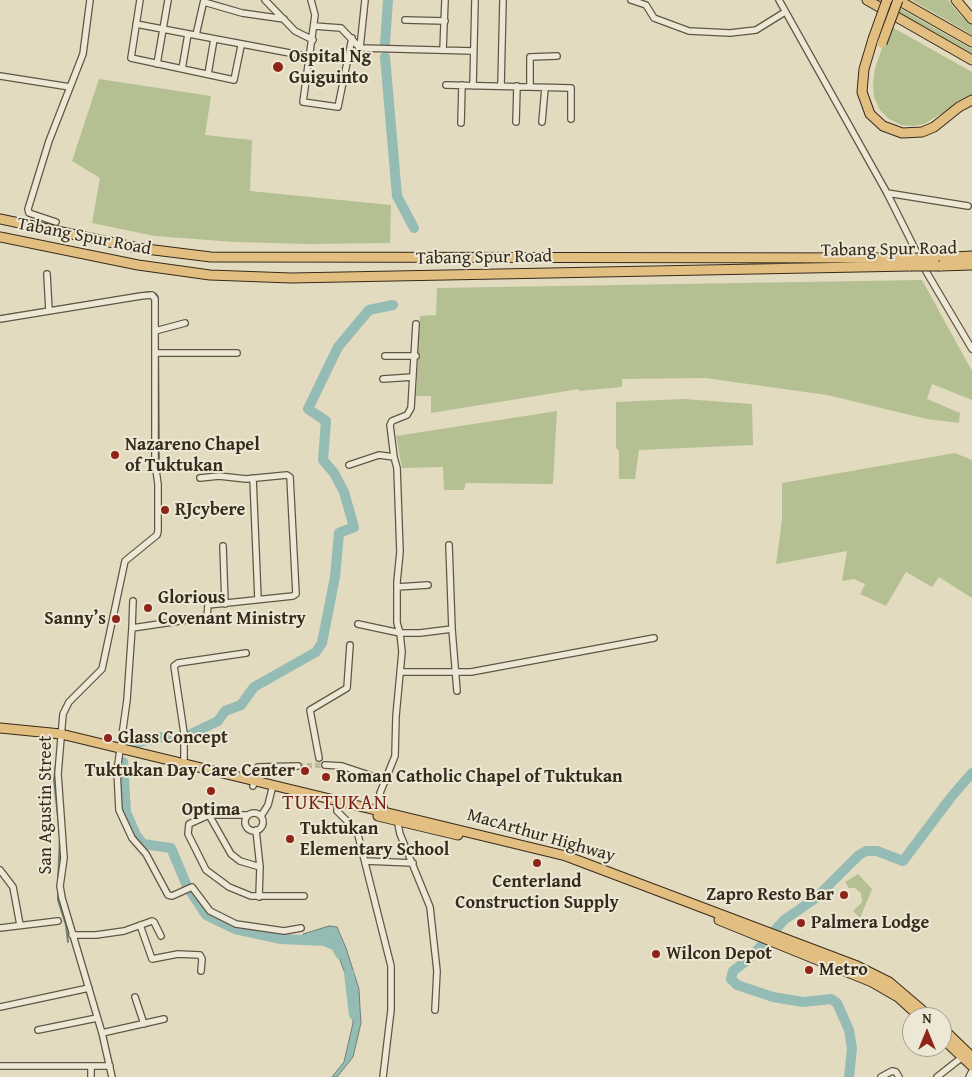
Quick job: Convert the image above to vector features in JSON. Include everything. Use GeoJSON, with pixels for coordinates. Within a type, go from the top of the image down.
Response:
{"type":"FeatureCollection","features":[{"type":"Feature","properties":{"kind":"highway"},"geometry":{"type":"LineString","coordinates":[[868,0],[972,60]]}},
{"type":"Feature","properties":{"kind":"highway"},"geometry":{"type":"LineString","coordinates":[[887,0],[864,69],[862,92],[870,114],[883,126],[902,133],[922,132],[934,127],[959,107],[972,100]]}},
{"type":"Feature","properties":{"kind":"highway"},"geometry":{"type":"LineString","coordinates":[[882,43],[898,0],[972,42]]}},
{"type":"Feature","properties":{"kind":"highway"},"geometry":{"type":"LineString","coordinates":[[956,0],[972,19]]}},
{"type":"Feature","properties":{"kind":"highway","name":"Tabang Spur Road"},"geometry":{"type":"LineString","coordinates":[[0,219],[138,248],[211,257],[938,262],[972,265]]}},
{"type":"Feature","properties":{"kind":"highway","name":"Tabang Spur Road"},"geometry":{"type":"LineString","coordinates":[[0,237],[156,267],[210,274],[291,278],[910,262]]}},
{"type":"Feature","properties":{"kind":"highway","name":"Tabang Spur Road"},"geometry":{"type":"LineString","coordinates":[[938,262],[972,256]]}},
{"type":"Feature","properties":{"kind":"highway","name":"MacArthur Highway"},"geometry":{"type":"LineString","coordinates":[[0,728],[61,737],[397,818],[566,856],[772,938],[872,982],[898,998],[908,1007]]}},
{"type":"Feature","properties":{"kind":"highway","name":"MacArthur Highway"},"geometry":{"type":"LineString","coordinates":[[0,734],[61,737]]}},
{"type":"Feature","properties":{"kind":"highway","name":"MacArthur Highway"},"geometry":{"type":"LineString","coordinates":[[772,938],[875,974],[904,994],[919,1007]]}},
{"type":"Feature","properties":{"kind":"highway"},"geometry":{"type":"LineString","coordinates":[[952,1038],[968,1055],[972,1066]]}},
{"type":"Feature","properties":{"kind":"highway"},"geometry":{"type":"LineString","coordinates":[[952,1045],[968,1055]]}},
{"type":"Feature","properties":{"kind":"street"},"geometry":{"type":"LineString","coordinates":[[56,222],[29,213],[28,209],[49,141],[83,54],[90,0]]}},
{"type":"Feature","properties":{"kind":"street"},"geometry":{"type":"LineString","coordinates":[[140,0],[131,58],[234,80],[241,46]]}},
{"type":"Feature","properties":{"kind":"street"},"geometry":{"type":"LineString","coordinates":[[157,64],[168,0]]}},
{"type":"Feature","properties":{"kind":"street"},"geometry":{"type":"LineString","coordinates":[[265,0],[295,31],[313,40]]}},
{"type":"Feature","properties":{"kind":"street"},"geometry":{"type":"LineString","coordinates":[[312,0],[315,8],[313,40],[302,98],[303,102],[338,107],[352,38]]}},
{"type":"Feature","properties":{"kind":"street"},"geometry":{"type":"LineString","coordinates":[[360,48],[365,0]]}},
{"type":"Feature","properties":{"kind":"street"},"geometry":{"type":"LineString","coordinates":[[444,50],[445,0]]}},
{"type":"Feature","properties":{"kind":"street"},"geometry":{"type":"LineString","coordinates":[[473,86],[475,0]]}},
{"type":"Feature","properties":{"kind":"street"},"geometry":{"type":"LineString","coordinates":[[501,86],[503,0]]}},
{"type":"Feature","properties":{"kind":"street"},"geometry":{"type":"LineString","coordinates":[[631,0],[646,5],[654,18],[689,31],[730,33],[756,30],[785,12]]}},
{"type":"Feature","properties":{"kind":"street"},"geometry":{"type":"LineString","coordinates":[[779,0],[887,193],[927,272],[972,349]]}},
{"type":"Feature","properties":{"kind":"street"},"geometry":{"type":"LineString","coordinates":[[196,35],[204,1],[242,12],[284,20]]}},
{"type":"Feature","properties":{"kind":"street"},"geometry":{"type":"LineString","coordinates":[[405,20],[445,21]]}},
{"type":"Feature","properties":{"kind":"street"},"geometry":{"type":"LineString","coordinates":[[136,24],[196,35],[241,46],[311,57]]}},
{"type":"Feature","properties":{"kind":"street"},"geometry":{"type":"LineString","coordinates":[[314,26],[341,28],[360,48],[473,51]]}},
{"type":"Feature","properties":{"kind":"street"},"geometry":{"type":"LineString","coordinates":[[182,69],[188,34]]}},
{"type":"Feature","properties":{"kind":"street"},"geometry":{"type":"LineString","coordinates":[[208,74],[214,39]]}},
{"type":"Feature","properties":{"kind":"street"},"geometry":{"type":"LineString","coordinates":[[530,87],[530,57],[557,56]]}},
{"type":"Feature","properties":{"kind":"street"},"geometry":{"type":"LineString","coordinates":[[0,76],[70,87]]}},
{"type":"Feature","properties":{"kind":"street"},"geometry":{"type":"LineString","coordinates":[[446,85],[571,88],[571,118]]}},
{"type":"Feature","properties":{"kind":"street"},"geometry":{"type":"LineString","coordinates":[[461,123],[462,85]]}},
{"type":"Feature","properties":{"kind":"street"},"geometry":{"type":"LineString","coordinates":[[516,122],[517,86]]}},
{"type":"Feature","properties":{"kind":"street"},"geometry":{"type":"LineString","coordinates":[[542,122],[544,88]]}},
{"type":"Feature","properties":{"kind":"street"},"geometry":{"type":"LineString","coordinates":[[887,193],[968,206]]}},
{"type":"Feature","properties":{"kind":"street"},"geometry":{"type":"LineString","coordinates":[[47,274],[49,310]]}},
{"type":"Feature","properties":{"kind":"street","name":"San Agustin Street"},"geometry":{"type":"LineString","coordinates":[[0,319],[49,310],[152,296],[155,299],[155,463],[158,484],[158,531],[125,560],[102,669],[65,708],[58,774],[64,858],[60,886],[72,935],[90,988],[112,1077]]}},
{"type":"Feature","properties":{"kind":"street"},"geometry":{"type":"LineString","coordinates":[[155,331],[185,324]]}},
{"type":"Feature","properties":{"kind":"street"},"geometry":{"type":"LineString","coordinates":[[382,813],[384,807],[380,793],[395,756],[402,652],[397,623],[397,586],[400,552],[397,468],[390,425],[392,421],[410,412],[416,356],[416,324]]}},
{"type":"Feature","properties":{"kind":"street"},"geometry":{"type":"LineString","coordinates":[[156,353],[237,353]]}},
{"type":"Feature","properties":{"kind":"street"},"geometry":{"type":"LineString","coordinates":[[385,356],[416,356]]}},
{"type":"Feature","properties":{"kind":"street"},"geometry":{"type":"LineString","coordinates":[[383,379],[413,377]]}},
{"type":"Feature","properties":{"kind":"street"},"geometry":{"type":"LineString","coordinates":[[349,465],[371,456],[394,457]]}},
{"type":"Feature","properties":{"kind":"street"},"geometry":{"type":"LineString","coordinates":[[132,628],[207,617],[208,605],[293,596],[296,594],[290,477],[287,475],[252,478],[220,476],[200,478]]}},
{"type":"Feature","properties":{"kind":"street"},"geometry":{"type":"LineString","coordinates":[[252,478],[258,599]]}},
{"type":"Feature","properties":{"kind":"street"},"geometry":{"type":"LineString","coordinates":[[449,544],[452,629],[457,691]]}},
{"type":"Feature","properties":{"kind":"street"},"geometry":{"type":"LineString","coordinates":[[223,546],[225,604]]}},
{"type":"Feature","properties":{"kind":"street"},"geometry":{"type":"LineString","coordinates":[[397,586],[428,585]]}},
{"type":"Feature","properties":{"kind":"street"},"geometry":{"type":"LineString","coordinates":[[133,601],[117,784],[119,810],[124,825],[150,860],[168,894],[172,896],[194,888],[210,911],[236,924],[284,931],[301,928]]}},
{"type":"Feature","properties":{"kind":"street"},"geometry":{"type":"LineString","coordinates":[[358,624],[400,633],[420,633],[452,629]]}},
{"type":"Feature","properties":{"kind":"street"},"geometry":{"type":"LineString","coordinates":[[400,672],[455,672],[497,668],[654,638]]}},
{"type":"Feature","properties":{"kind":"street"},"geometry":{"type":"LineString","coordinates":[[319,758],[310,710],[348,688],[350,645]]}},
{"type":"Feature","properties":{"kind":"street"},"geometry":{"type":"LineString","coordinates":[[183,766],[184,733],[174,666],[178,662],[246,653]]}},
{"type":"Feature","properties":{"kind":"street"},"geometry":{"type":"LineString","coordinates":[[325,765],[342,766],[384,780]]}},
{"type":"Feature","properties":{"kind":"street"},"geometry":{"type":"LineString","coordinates":[[253,784],[258,768],[298,766]]}},
{"type":"Feature","properties":{"kind":"street"},"geometry":{"type":"LineString","coordinates":[[260,816],[268,805],[272,788]]}},
{"type":"Feature","properties":{"kind":"street"},"geometry":{"type":"LineString","coordinates":[[337,803],[337,811],[358,831],[384,930],[393,984],[383,1077]]}},
{"type":"Feature","properties":{"kind":"street"},"geometry":{"type":"LineString","coordinates":[[256,830],[262,825],[260,816],[256,813],[248,815],[209,815],[189,824],[187,828],[206,870],[229,887],[259,897],[304,896]]}},
{"type":"Feature","properties":{"kind":"street"},"geometry":{"type":"LineString","coordinates":[[209,815],[231,854],[240,861],[260,867]]}},
{"type":"Feature","properties":{"kind":"street"},"geometry":{"type":"LineString","coordinates":[[248,815],[245,819],[246,826],[256,830]]}},
{"type":"Feature","properties":{"kind":"street"},"geometry":{"type":"LineString","coordinates":[[397,818],[431,915],[437,971],[435,1010]]}},
{"type":"Feature","properties":{"kind":"street"},"geometry":{"type":"LineString","coordinates":[[256,830],[260,867],[259,897]]}},
{"type":"Feature","properties":{"kind":"street"},"geometry":{"type":"LineString","coordinates":[[366,861],[413,863]]}},
{"type":"Feature","properties":{"kind":"street"},"geometry":{"type":"LineString","coordinates":[[0,870],[13,887],[20,925]]}},
{"type":"Feature","properties":{"kind":"street"},"geometry":{"type":"LineString","coordinates":[[0,928],[58,921]]}},
{"type":"Feature","properties":{"kind":"street"},"geometry":{"type":"LineString","coordinates":[[72,935],[96,935],[124,931],[154,922],[161,936]]}},
{"type":"Feature","properties":{"kind":"street"},"geometry":{"type":"LineString","coordinates":[[140,925],[152,959],[178,954],[200,955],[202,959],[201,971]]}},
{"type":"Feature","properties":{"kind":"street"},"geometry":{"type":"LineString","coordinates":[[0,1007],[90,988]]}},
{"type":"Feature","properties":{"kind":"street"},"geometry":{"type":"LineString","coordinates":[[135,997],[144,1024]]}},
{"type":"Feature","properties":{"kind":"street"},"geometry":{"type":"LineString","coordinates":[[38,1030],[97,1018]]}},
{"type":"Feature","properties":{"kind":"street"},"geometry":{"type":"LineString","coordinates":[[102,1033],[164,1019]]}},
{"type":"Feature","properties":{"kind":"street"},"geometry":{"type":"LineString","coordinates":[[937,1077],[968,1055]]}},
{"type":"Feature","properties":{"kind":"street"},"geometry":{"type":"LineString","coordinates":[[0,1066],[110,1066]]}},
{"type":"Feature","properties":{"kind":"street"},"geometry":{"type":"LineString","coordinates":[[91,1066],[91,1077]]}},
{"type":"Feature","properties":{"kind":"street"},"geometry":{"type":"LineString","coordinates":[[881,1077],[892,1071],[896,1072],[899,1077]]}},
{"type":"Feature","properties":{"kind":"street"},"geometry":{"type":"LineString","coordinates":[[969,1077],[972,1071]]}},
{"type":"Feature","properties":{"kind":"green space"},"geometry":{"type":"Polygon","coordinates":[[[877,0],[885,0],[972,49],[972,54],[877,0]]]}},
{"type":"Feature","properties":{"kind":"green space"},"geometry":{"type":"Polygon","coordinates":[[[912,0],[948,0],[961,16],[972,24],[972,35],[912,0]]]}},
{"type":"Feature","properties":{"kind":"green space"},"geometry":{"type":"Polygon","coordinates":[[[890,26],[972,72],[972,95],[924,124],[913,126],[901,125],[889,119],[880,110],[874,97],[873,83],[875,68],[890,26]]]}},
{"type":"Feature","properties":{"kind":"green space"},"geometry":{"type":"Polygon","coordinates":[[[99,79],[211,96],[205,135],[252,140],[250,191],[391,205],[390,243],[309,244],[235,242],[154,236],[92,223],[100,178],[72,161],[99,79]]]}},
{"type":"Feature","properties":{"kind":"green space"},"geometry":{"type":"Polygon","coordinates":[[[922,280],[972,371],[972,400],[932,384],[927,399],[960,413],[959,423],[927,419],[827,395],[705,378],[622,379],[622,387],[579,391],[579,389],[431,413],[431,396],[416,396],[420,316],[436,315],[437,288],[922,280]]]}},
{"type":"Feature","properties":{"kind":"green space"},"geometry":{"type":"Polygon","coordinates":[[[684,399],[752,404],[753,445],[639,450],[635,479],[619,479],[619,451],[616,448],[616,402],[684,399]]]}},
{"type":"Feature","properties":{"kind":"green space"},"geometry":{"type":"Polygon","coordinates":[[[557,411],[553,484],[466,483],[464,490],[444,490],[443,467],[402,468],[396,436],[557,411]]]}},
{"type":"Feature","properties":{"kind":"green space"},"geometry":{"type":"Polygon","coordinates":[[[955,453],[972,460],[972,598],[939,577],[932,587],[906,572],[886,606],[860,594],[865,584],[854,579],[842,581],[847,551],[776,564],[782,520],[782,483],[955,453]]]}},
{"type":"Feature","properties":{"kind":"green space"},"geometry":{"type":"Polygon","coordinates":[[[858,874],[872,889],[860,918],[853,911],[862,902],[861,893],[855,888],[849,888],[845,882],[858,874]]]}},
{"type":"Feature","properties":{"kind":"water"},"geometry":{"type":"Polygon","coordinates":[[[329,926],[337,927],[346,948],[359,989],[361,1023],[353,1057],[337,1077],[332,1077],[344,1062],[353,1023],[352,991],[333,942],[320,936],[304,942],[303,934],[329,926]]]}},
{"type":"Feature","properties":{"kind":"waterway"},"geometry":{"type":"LineString","coordinates":[[385,44],[388,0]]}},
{"type":"Feature","properties":{"kind":"waterway"},"geometry":{"type":"LineString","coordinates":[[385,57],[397,196],[414,228]]}},
{"type":"Feature","properties":{"kind":"waterway"},"geometry":{"type":"LineString","coordinates":[[0,316],[149,292],[156,294],[158,297],[158,328]]}},
{"type":"Feature","properties":{"kind":"waterway"},"geometry":{"type":"LineString","coordinates":[[189,735],[218,721],[225,711],[241,705],[254,687],[316,652],[322,643],[335,577],[339,533],[354,527],[344,492],[334,473],[323,460],[326,421],[308,409],[338,347],[369,310],[393,305]]}},
{"type":"Feature","properties":{"kind":"waterway"},"geometry":{"type":"LineString","coordinates":[[158,332],[159,446]]}},
{"type":"Feature","properties":{"kind":"waterway"},"geometry":{"type":"LineString","coordinates":[[159,452],[159,459]]}},
{"type":"Feature","properties":{"kind":"waterway"},"geometry":{"type":"LineString","coordinates":[[161,489],[161,502]]}},
{"type":"Feature","properties":{"kind":"waterway"},"geometry":{"type":"LineString","coordinates":[[133,744],[161,737],[179,738]]}},
{"type":"Feature","properties":{"kind":"waterway"},"geometry":{"type":"LineString","coordinates":[[123,762],[126,812],[136,835],[143,844],[171,848],[187,886],[206,915],[235,929],[281,939],[324,941],[336,946],[340,954]]}},
{"type":"Feature","properties":{"kind":"waterway"},"geometry":{"type":"LineString","coordinates":[[56,764],[54,780],[60,836],[58,881]]}},
{"type":"Feature","properties":{"kind":"waterway"},"geometry":{"type":"LineString","coordinates":[[849,1077],[852,1048],[849,1030],[837,1003],[831,999],[803,1002],[773,997],[737,985],[731,979],[733,971],[749,959],[784,920],[816,898],[859,855],[866,851],[877,851],[903,861],[952,796],[972,773]]}},
{"type":"Feature","properties":{"kind":"waterway"},"geometry":{"type":"LineString","coordinates":[[58,889],[58,900],[66,925],[68,942]]}},
{"type":"Feature","properties":{"kind":"waterway"},"geometry":{"type":"LineString","coordinates":[[349,973],[354,1015]]}},
{"type":"Feature","properties":{"kind":"tunnel"},"geometry":{"type":"LineString","coordinates":[[298,766],[325,765]]}},
{"type":"Feature","properties":{"kind":"place","name":"Ospital Ng Guiguinto"},"geometry":{"type":"Point","coordinates":[278,67]}},
{"type":"Feature","properties":{"kind":"place","name":"Nazareno Chapel of Tuktukan"},"geometry":{"type":"Point","coordinates":[115,455]}},
{"type":"Feature","properties":{"kind":"place","name":"RJcybere"},"geometry":{"type":"Point","coordinates":[165,510]}},
{"type":"Feature","properties":{"kind":"place","name":"Glorious Covenant Ministry"},"geometry":{"type":"Point","coordinates":[148,608]}},
{"type":"Feature","properties":{"kind":"place","name":"Sanny’s"},"geometry":{"type":"Point","coordinates":[116,619]}},
{"type":"Feature","properties":{"kind":"place","name":"Glass Concept"},"geometry":{"type":"Point","coordinates":[108,738]}},
{"type":"Feature","properties":{"kind":"place","name":"Tuktukan Day Care Center"},"geometry":{"type":"Point","coordinates":[305,771]}},
{"type":"Feature","properties":{"kind":"place","name":"Roman Catholic Chapel of Tuktukan"},"geometry":{"type":"Point","coordinates":[326,777]}},
{"type":"Feature","properties":{"kind":"place","name":"Optima"},"geometry":{"type":"Point","coordinates":[211,791]}},
{"type":"Feature","properties":{"kind":"place","name":"Tuktukan Elementary School"},"geometry":{"type":"Point","coordinates":[290,839]}},
{"type":"Feature","properties":{"kind":"place","name":"Centerland Construction Supply"},"geometry":{"type":"Point","coordinates":[537,863]}},
{"type":"Feature","properties":{"kind":"place","name":"Zapro Resto Bar"},"geometry":{"type":"Point","coordinates":[844,895]}},
{"type":"Feature","properties":{"kind":"place","name":"Palmera Lodge"},"geometry":{"type":"Point","coordinates":[801,923]}},
{"type":"Feature","properties":{"kind":"place","name":"Wilcon Depot"},"geometry":{"type":"Point","coordinates":[656,954]}},
{"type":"Feature","properties":{"kind":"place","name":"Metro"},"geometry":{"type":"Point","coordinates":[809,970]}},
{"type":"Feature","properties":{"kind":"district","name":"TUKTUKAN"},"geometry":{"type":"Point","coordinates":[335,804]}}]}
